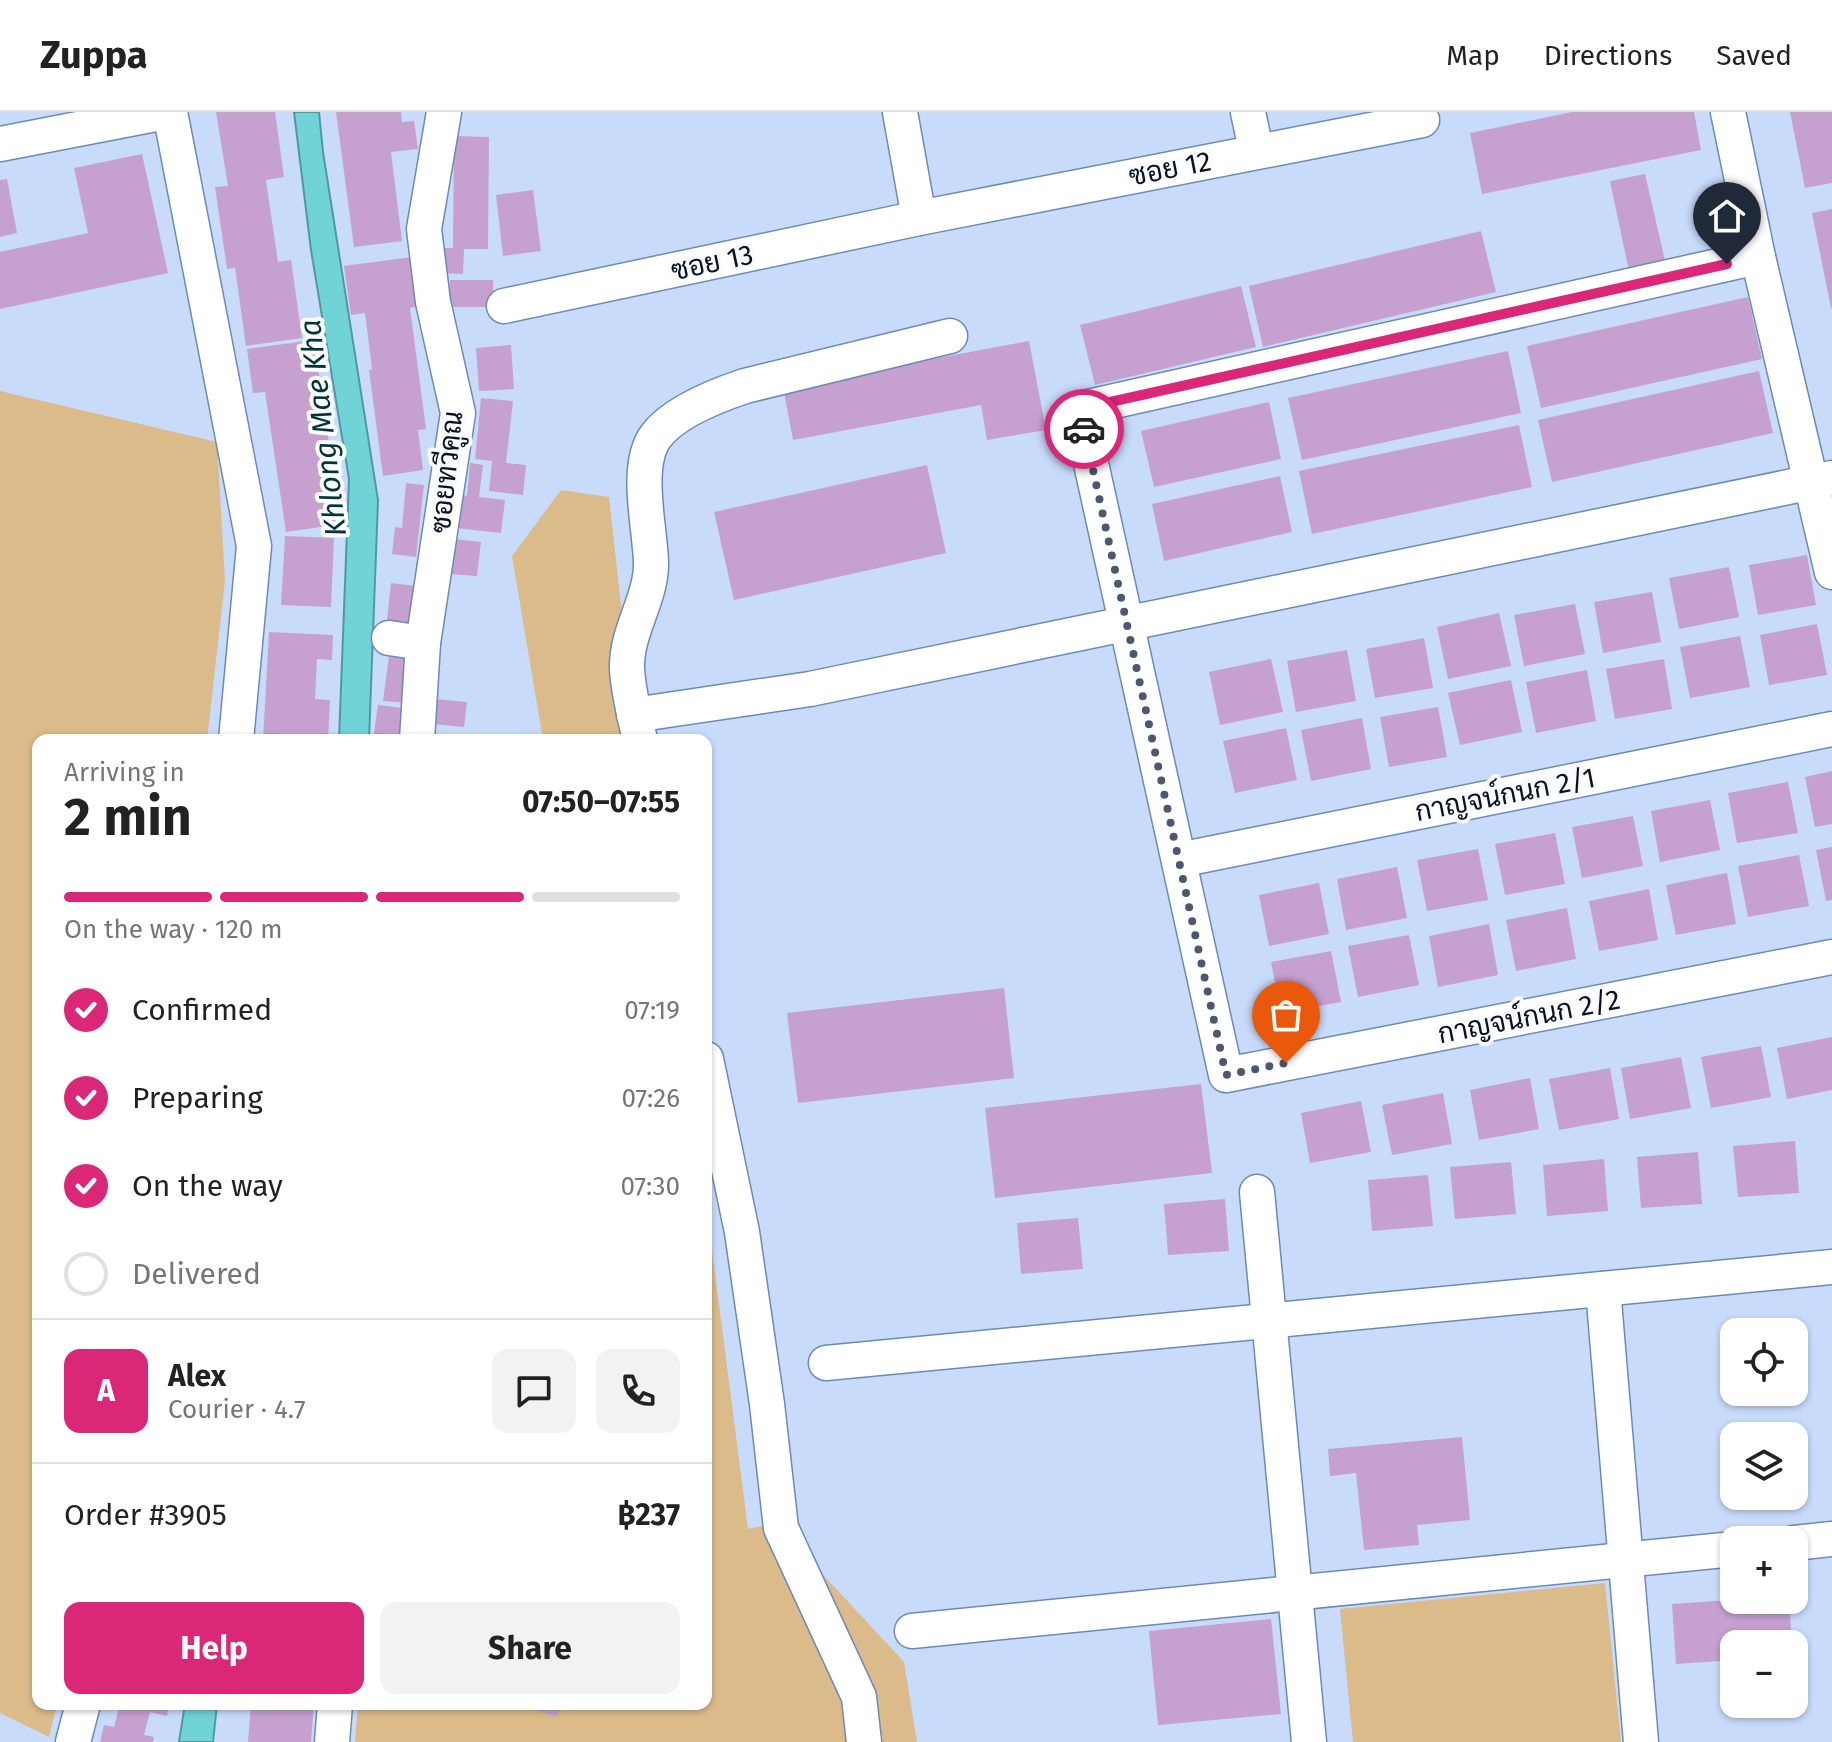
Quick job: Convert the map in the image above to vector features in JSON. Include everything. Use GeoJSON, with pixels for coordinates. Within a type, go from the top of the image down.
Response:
{"type":"FeatureCollection","features":[{"type":"Feature","properties":{"kind":"street"},"geometry":{"type":"LineString","coordinates":[[0,144],[168,112],[254,546],[237,734]]}},
{"type":"Feature","properties":{"kind":"street","name":"ซอยทวีคูณ"},"geometry":{"type":"LineString","coordinates":[[417,734],[423,643],[458,413],[433,302],[424,229],[444,112]]}},
{"type":"Feature","properties":{"kind":"street"},"geometry":{"type":"LineString","coordinates":[[900,112],[919,218]]}},
{"type":"Feature","properties":{"kind":"street"},"geometry":{"type":"LineString","coordinates":[[1248,112],[1256,150]]}},
{"type":"Feature","properties":{"kind":"street"},"geometry":{"type":"LineString","coordinates":[[1728,112],[1758,257],[1821,480],[1832,572]]}},
{"type":"Feature","properties":{"kind":"street","name":"ซอย 12"},"geometry":{"type":"LineString","coordinates":[[919,218],[1422,120]]}},
{"type":"Feature","properties":{"kind":"street","name":"ซอย 13"},"geometry":{"type":"LineString","coordinates":[[504,306],[919,218]]}},
{"type":"Feature","properties":{"kind":"street"},"geometry":{"type":"LineString","coordinates":[[1179,860],[1079,409],[1758,257]]}},
{"type":"Feature","properties":{"kind":"street"},"geometry":{"type":"LineString","coordinates":[[950,336],[745,386],[713,397],[670,423],[655,436],[647,455],[645,475],[650,579],[633,631],[627,666],[637,727],[1821,480]]}},
{"type":"Feature","properties":{"kind":"street"},"geometry":{"type":"LineString","coordinates":[[389,638],[423,643]]}},
{"type":"Feature","properties":{"kind":"street","name":"กาญจน์กนก 2/1"},"geometry":{"type":"LineString","coordinates":[[1179,860],[1832,729]]}},
{"type":"Feature","properties":{"kind":"street","name":"กาญจน์กนก 2/2"},"geometry":{"type":"LineString","coordinates":[[1179,860],[1226,1075],[1832,957]]}},
{"type":"Feature","properties":{"kind":"street"},"geometry":{"type":"LineString","coordinates":[[712,1088],[742,1232],[781,1528],[859,1697],[864,1742]]}},
{"type":"Feature","properties":{"kind":"street"},"geometry":{"type":"LineString","coordinates":[[1257,1192],[1309,1742]]}},
{"type":"Feature","properties":{"kind":"street"},"geometry":{"type":"LineString","coordinates":[[826,1363],[1832,1267]]}},
{"type":"Feature","properties":{"kind":"street"},"geometry":{"type":"LineString","coordinates":[[1603,1289],[1641,1742]]}},
{"type":"Feature","properties":{"kind":"street"},"geometry":{"type":"LineString","coordinates":[[1808,1542],[1832,1539]]}},
{"type":"Feature","properties":{"kind":"street"},"geometry":{"type":"LineString","coordinates":[[912,1631],[1720,1550]]}},
{"type":"Feature","properties":{"kind":"street"},"geometry":{"type":"LineString","coordinates":[[73,1742],[81,1710]]}},
{"type":"Feature","properties":{"kind":"street"},"geometry":{"type":"LineString","coordinates":[[332,1742],[335,1710]]}},
{"type":"Feature","properties":{"kind":"shaded area"},"geometry":{"type":"Polygon","coordinates":[[[294,112],[319,112],[378,500],[369,734],[339,734],[349,479],[311,250],[294,112]]]}},
{"type":"Feature","properties":{"kind":"shaded area"},"geometry":{"type":"Polygon","coordinates":[[[0,391],[217,442],[225,581],[208,734],[32,734],[32,1710],[56,1710],[49,1737],[0,1713],[0,391]]]}},
{"type":"Feature","properties":{"kind":"shaded area"},"geometry":{"type":"Polygon","coordinates":[[[561,490],[609,497],[635,734],[542,734],[512,556],[561,490]]]}},
{"type":"Feature","properties":{"kind":"shaded area"},"geometry":{"type":"Polygon","coordinates":[[[712,1250],[748,1529],[775,1523],[904,1662],[917,1742],[355,1742],[358,1710],[712,1710],[712,1250]]]}},
{"type":"Feature","properties":{"kind":"shaded area"},"geometry":{"type":"Polygon","coordinates":[[[1605,1583],[1621,1742],[1353,1742],[1340,1609],[1605,1583]]]}},
{"type":"Feature","properties":{"kind":"shaded area"},"geometry":{"type":"Polygon","coordinates":[[[184,1710],[216,1710],[213,1742],[179,1742],[184,1710]]]}},
{"type":"Feature","properties":{"kind":"building"},"geometry":{"type":"Polygon","coordinates":[[[216,112],[275,112],[284,177],[266,180],[278,262],[291,260],[302,338],[246,346],[235,268],[227,269],[215,187],[228,186],[216,112]]]}},
{"type":"Feature","properties":{"kind":"building"},"geometry":{"type":"Polygon","coordinates":[[[336,112],[401,112],[402,122],[414,121],[418,149],[391,152],[402,241],[354,247],[336,112]]]}},
{"type":"Feature","properties":{"kind":"building"},"geometry":{"type":"Polygon","coordinates":[[[1572,112],[1694,112],[1701,150],[1482,194],[1470,133],[1572,112]]]}},
{"type":"Feature","properties":{"kind":"building"},"geometry":{"type":"Polygon","coordinates":[[[1790,112],[1832,112],[1832,183],[1805,188],[1790,112]]]}},
{"type":"Feature","properties":{"kind":"building"},"geometry":{"type":"Polygon","coordinates":[[[454,136],[489,137],[488,249],[464,249],[463,274],[442,273],[442,248],[453,248],[454,136]]]}},
{"type":"Feature","properties":{"kind":"building"},"geometry":{"type":"Polygon","coordinates":[[[142,154],[168,273],[0,309],[0,252],[88,233],[74,168],[142,154]]]}},
{"type":"Feature","properties":{"kind":"building"},"geometry":{"type":"Polygon","coordinates":[[[1645,174],[1667,269],[1630,276],[1610,181],[1645,174]]]}},
{"type":"Feature","properties":{"kind":"building"},"geometry":{"type":"Polygon","coordinates":[[[7,179],[17,233],[0,237],[0,180],[7,179]]]}},
{"type":"Feature","properties":{"kind":"building"},"geometry":{"type":"Polygon","coordinates":[[[533,190],[541,251],[503,256],[496,195],[533,190]]]}},
{"type":"Feature","properties":{"kind":"building"},"geometry":{"type":"Polygon","coordinates":[[[1832,209],[1832,308],[1831,308],[1812,213],[1832,209]]]}},
{"type":"Feature","properties":{"kind":"building"},"geometry":{"type":"Polygon","coordinates":[[[1481,231],[1496,292],[1263,347],[1249,286],[1481,231]]]}},
{"type":"Feature","properties":{"kind":"building"},"geometry":{"type":"Polygon","coordinates":[[[412,257],[418,306],[410,308],[426,429],[418,430],[423,470],[383,476],[365,313],[351,315],[344,266],[412,257]]]}},
{"type":"Feature","properties":{"kind":"building"},"geometry":{"type":"Polygon","coordinates":[[[450,280],[493,280],[493,307],[450,307],[450,280]]]}},
{"type":"Feature","properties":{"kind":"building"},"geometry":{"type":"Polygon","coordinates":[[[1241,286],[1256,347],[1095,385],[1080,325],[1241,286]]]}},
{"type":"Feature","properties":{"kind":"building"},"geometry":{"type":"Polygon","coordinates":[[[1748,297],[1762,359],[1541,408],[1527,346],[1748,297]]]}},
{"type":"Feature","properties":{"kind":"building"},"geometry":{"type":"Polygon","coordinates":[[[314,340],[341,524],[286,532],[265,392],[253,393],[247,349],[314,340]]]}},
{"type":"Feature","properties":{"kind":"building"},"geometry":{"type":"Polygon","coordinates":[[[1029,341],[1046,430],[987,440],[981,405],[793,440],[783,387],[1029,341]]]}},
{"type":"Feature","properties":{"kind":"building"},"geometry":{"type":"Polygon","coordinates":[[[511,345],[514,389],[479,391],[476,348],[511,345]]]}},
{"type":"Feature","properties":{"kind":"building"},"geometry":{"type":"Polygon","coordinates":[[[1508,351],[1521,413],[1302,460],[1288,398],[1508,351]]]}},
{"type":"Feature","properties":{"kind":"building"},"geometry":{"type":"Polygon","coordinates":[[[1759,371],[1773,433],[1552,482],[1538,420],[1759,371]]]}},
{"type":"Feature","properties":{"kind":"building"},"geometry":{"type":"Polygon","coordinates":[[[481,398],[513,401],[506,463],[526,465],[523,495],[489,491],[492,461],[475,459],[481,398]]]}},
{"type":"Feature","properties":{"kind":"building"},"geometry":{"type":"Polygon","coordinates":[[[1269,402],[1281,459],[1154,487],[1141,431],[1269,402]]]}},
{"type":"Feature","properties":{"kind":"building"},"geometry":{"type":"Polygon","coordinates":[[[1519,425],[1532,487],[1312,534],[1299,471],[1519,425]]]}},
{"type":"Feature","properties":{"kind":"building"},"geometry":{"type":"Polygon","coordinates":[[[470,463],[483,465],[479,497],[505,500],[501,533],[455,528],[459,494],[467,496],[470,463]]]}},
{"type":"Feature","properties":{"kind":"building"},"geometry":{"type":"Polygon","coordinates":[[[927,465],[946,553],[734,600],[714,512],[927,465]]]}},
{"type":"Feature","properties":{"kind":"building"},"geometry":{"type":"Polygon","coordinates":[[[1280,476],[1292,532],[1164,561],[1152,504],[1280,476]]]}},
{"type":"Feature","properties":{"kind":"building"},"geometry":{"type":"Polygon","coordinates":[[[406,483],[424,485],[416,557],[392,554],[395,527],[402,528],[406,483]]]}},
{"type":"Feature","properties":{"kind":"building"},"geometry":{"type":"Polygon","coordinates":[[[285,536],[334,538],[331,607],[281,605],[285,536]]]}},
{"type":"Feature","properties":{"kind":"building"},"geometry":{"type":"Polygon","coordinates":[[[454,539],[481,542],[477,576],[450,574],[454,539]]]}},
{"type":"Feature","properties":{"kind":"building"},"geometry":{"type":"Polygon","coordinates":[[[1807,555],[1816,605],[1758,615],[1749,565],[1807,555]]]}},
{"type":"Feature","properties":{"kind":"building"},"geometry":{"type":"Polygon","coordinates":[[[1729,567],[1739,617],[1679,629],[1669,578],[1729,567]]]}},
{"type":"Feature","properties":{"kind":"building"},"geometry":{"type":"Polygon","coordinates":[[[391,583],[416,586],[412,623],[387,620],[391,583]]]}},
{"type":"Feature","properties":{"kind":"building"},"geometry":{"type":"Polygon","coordinates":[[[1652,592],[1661,642],[1603,653],[1594,602],[1652,592]]]}},
{"type":"Feature","properties":{"kind":"building"},"geometry":{"type":"Polygon","coordinates":[[[1575,604],[1585,654],[1524,666],[1514,615],[1575,604]]]}},
{"type":"Feature","properties":{"kind":"building"},"geometry":{"type":"Polygon","coordinates":[[[1499,613],[1511,666],[1448,679],[1437,627],[1499,613]]]}},
{"type":"Feature","properties":{"kind":"building"},"geometry":{"type":"Polygon","coordinates":[[[1817,624],[1827,675],[1769,685],[1760,635],[1817,624]]]}},
{"type":"Feature","properties":{"kind":"building"},"geometry":{"type":"Polygon","coordinates":[[[269,632],[333,635],[332,660],[317,659],[315,699],[330,700],[328,734],[263,734],[269,632]]]}},
{"type":"Feature","properties":{"kind":"building"},"geometry":{"type":"Polygon","coordinates":[[[1740,636],[1750,687],[1690,698],[1680,647],[1740,636]]]}},
{"type":"Feature","properties":{"kind":"building"},"geometry":{"type":"Polygon","coordinates":[[[1424,638],[1433,688],[1375,698],[1366,649],[1424,638]]]}},
{"type":"Feature","properties":{"kind":"building"},"geometry":{"type":"Polygon","coordinates":[[[1347,650],[1356,701],[1296,712],[1287,661],[1347,650]]]}},
{"type":"Feature","properties":{"kind":"building"},"geometry":{"type":"Polygon","coordinates":[[[389,656],[415,659],[409,703],[383,701],[389,656]]]}},
{"type":"Feature","properties":{"kind":"building"},"geometry":{"type":"Polygon","coordinates":[[[1271,659],[1283,712],[1220,725],[1209,672],[1271,659]]]}},
{"type":"Feature","properties":{"kind":"building"},"geometry":{"type":"Polygon","coordinates":[[[1664,659],[1672,709],[1615,719],[1606,669],[1664,659]]]}},
{"type":"Feature","properties":{"kind":"building"},"geometry":{"type":"Polygon","coordinates":[[[1587,670],[1596,721],[1536,733],[1526,682],[1587,670]]]}},
{"type":"Feature","properties":{"kind":"building"},"geometry":{"type":"Polygon","coordinates":[[[1511,680],[1522,732],[1460,745],[1448,693],[1511,680]]]}},
{"type":"Feature","properties":{"kind":"building"},"geometry":{"type":"Polygon","coordinates":[[[435,699],[467,702],[464,727],[432,724],[435,699]]]}},
{"type":"Feature","properties":{"kind":"building"},"geometry":{"type":"Polygon","coordinates":[[[378,705],[411,709],[409,734],[374,734],[378,705]]]}},
{"type":"Feature","properties":{"kind":"building"},"geometry":{"type":"Polygon","coordinates":[[[1438,707],[1447,757],[1389,767],[1380,717],[1438,707]]]}},
{"type":"Feature","properties":{"kind":"building"},"geometry":{"type":"Polygon","coordinates":[[[1362,718],[1371,769],[1311,781],[1301,730],[1362,718]]]}},
{"type":"Feature","properties":{"kind":"building"},"geometry":{"type":"Polygon","coordinates":[[[1286,728],[1297,780],[1235,793],[1223,741],[1286,728]]]}},
{"type":"Feature","properties":{"kind":"building"},"geometry":{"type":"Polygon","coordinates":[[[1832,771],[1832,824],[1815,827],[1805,777],[1832,771]]]}},
{"type":"Feature","properties":{"kind":"building"},"geometry":{"type":"Polygon","coordinates":[[[1788,782],[1798,833],[1737,843],[1728,793],[1788,782]]]}},
{"type":"Feature","properties":{"kind":"building"},"geometry":{"type":"Polygon","coordinates":[[[1710,800],[1720,850],[1660,862],[1651,811],[1710,800]]]}},
{"type":"Feature","properties":{"kind":"building"},"geometry":{"type":"Polygon","coordinates":[[[1633,816],[1643,866],[1582,878],[1572,827],[1633,816]]]}},
{"type":"Feature","properties":{"kind":"building"},"geometry":{"type":"Polygon","coordinates":[[[1555,833],[1565,884],[1505,895],[1495,844],[1555,833]]]}},
{"type":"Feature","properties":{"kind":"building"},"geometry":{"type":"Polygon","coordinates":[[[1832,847],[1832,900],[1826,901],[1816,850],[1832,847]]]}},
{"type":"Feature","properties":{"kind":"building"},"geometry":{"type":"Polygon","coordinates":[[[1478,849],[1488,900],[1427,911],[1417,860],[1478,849]]]}},
{"type":"Feature","properties":{"kind":"building"},"geometry":{"type":"Polygon","coordinates":[[[1799,855],[1809,906],[1748,917],[1738,866],[1799,855]]]}},
{"type":"Feature","properties":{"kind":"building"},"geometry":{"type":"Polygon","coordinates":[[[1397,867],[1407,918],[1346,930],[1337,879],[1397,867]]]}},
{"type":"Feature","properties":{"kind":"building"},"geometry":{"type":"Polygon","coordinates":[[[1727,873],[1736,924],[1676,935],[1666,885],[1727,873]]]}},
{"type":"Feature","properties":{"kind":"building"},"geometry":{"type":"Polygon","coordinates":[[[1319,883],[1329,934],[1269,946],[1259,895],[1319,883]]]}},
{"type":"Feature","properties":{"kind":"building"},"geometry":{"type":"Polygon","coordinates":[[[1649,889],[1658,940],[1599,951],[1589,901],[1649,889]]]}},
{"type":"Feature","properties":{"kind":"building"},"geometry":{"type":"Polygon","coordinates":[[[1567,908],[1576,959],[1516,971],[1506,920],[1567,908]]]}},
{"type":"Feature","properties":{"kind":"building"},"geometry":{"type":"Polygon","coordinates":[[[1489,924],[1498,975],[1438,987],[1429,936],[1489,924]]]}},
{"type":"Feature","properties":{"kind":"building"},"geometry":{"type":"Polygon","coordinates":[[[1409,935],[1419,985],[1358,997],[1348,946],[1409,935]]]}},
{"type":"Feature","properties":{"kind":"building"},"geometry":{"type":"Polygon","coordinates":[[[1331,951],[1341,1002],[1281,1013],[1271,962],[1331,951]]]}},
{"type":"Feature","properties":{"kind":"building"},"geometry":{"type":"Polygon","coordinates":[[[1004,988],[1014,1078],[798,1103],[787,1013],[1004,988]]]}},
{"type":"Feature","properties":{"kind":"building"},"geometry":{"type":"Polygon","coordinates":[[[1832,1037],[1832,1090],[1787,1099],[1777,1048],[1832,1037]]]}},
{"type":"Feature","properties":{"kind":"building"},"geometry":{"type":"Polygon","coordinates":[[[1761,1046],[1771,1097],[1711,1108],[1701,1057],[1761,1046]]]}},
{"type":"Feature","properties":{"kind":"building"},"geometry":{"type":"Polygon","coordinates":[[[1681,1057],[1691,1108],[1630,1119],[1621,1068],[1681,1057]]]}},
{"type":"Feature","properties":{"kind":"building"},"geometry":{"type":"Polygon","coordinates":[[[1610,1068],[1619,1119],[1559,1130],[1549,1079],[1610,1068]]]}},
{"type":"Feature","properties":{"kind":"building"},"geometry":{"type":"Polygon","coordinates":[[[1530,1078],[1539,1129],[1479,1140],[1470,1090],[1530,1078]]]}},
{"type":"Feature","properties":{"kind":"building"},"geometry":{"type":"Polygon","coordinates":[[[1201,1084],[1212,1173],[995,1198],[985,1108],[1201,1084]]]}},
{"type":"Feature","properties":{"kind":"building"},"geometry":{"type":"Polygon","coordinates":[[[1443,1093],[1452,1144],[1392,1155],[1382,1105],[1443,1093]]]}},
{"type":"Feature","properties":{"kind":"building"},"geometry":{"type":"Polygon","coordinates":[[[1361,1101],[1371,1152],[1310,1163],[1301,1113],[1361,1101]]]}},
{"type":"Feature","properties":{"kind":"building"},"geometry":{"type":"Polygon","coordinates":[[[1795,1141],[1799,1193],[1738,1197],[1733,1146],[1795,1141]]]}},
{"type":"Feature","properties":{"kind":"building"},"geometry":{"type":"Polygon","coordinates":[[[1698,1152],[1702,1204],[1641,1208],[1637,1157],[1698,1152]]]}},
{"type":"Feature","properties":{"kind":"building"},"geometry":{"type":"Polygon","coordinates":[[[1604,1159],[1608,1211],[1547,1216],[1543,1165],[1604,1159]]]}},
{"type":"Feature","properties":{"kind":"building"},"geometry":{"type":"Polygon","coordinates":[[[1511,1162],[1516,1214],[1455,1219],[1450,1167],[1511,1162]]]}},
{"type":"Feature","properties":{"kind":"building"},"geometry":{"type":"Polygon","coordinates":[[[1428,1175],[1433,1226],[1372,1231],[1368,1180],[1428,1175]]]}},
{"type":"Feature","properties":{"kind":"building"},"geometry":{"type":"Polygon","coordinates":[[[1225,1199],[1229,1251],[1168,1255],[1164,1204],[1225,1199]]]}},
{"type":"Feature","properties":{"kind":"building"},"geometry":{"type":"Polygon","coordinates":[[[1078,1218],[1083,1269],[1021,1274],[1017,1223],[1078,1218]]]}},
{"type":"Feature","properties":{"kind":"building"},"geometry":{"type":"Polygon","coordinates":[[[1462,1437],[1470,1520],[1417,1525],[1419,1545],[1364,1550],[1356,1473],[1330,1476],[1328,1449],[1462,1437]]]}},
{"type":"Feature","properties":{"kind":"building"},"geometry":{"type":"Polygon","coordinates":[[[1720,1601],[1720,1614],[1790,1614],[1791,1630],[1720,1630],[1720,1661],[1676,1664],[1672,1604],[1720,1601]]]}},
{"type":"Feature","properties":{"kind":"building"},"geometry":{"type":"Polygon","coordinates":[[[1271,1619],[1281,1714],[1158,1725],[1149,1631],[1271,1619]]]}},
{"type":"Feature","properties":{"kind":"building"},"geometry":{"type":"Polygon","coordinates":[[[118,1710],[168,1710],[167,1716],[150,1712],[144,1735],[154,1737],[153,1742],[100,1742],[104,1725],[114,1727],[118,1710]]]}},
{"type":"Feature","properties":{"kind":"building"},"geometry":{"type":"Polygon","coordinates":[[[251,1710],[314,1710],[311,1742],[248,1742],[251,1710]]]}},
{"type":"Feature","properties":{"kind":"building"},"geometry":{"type":"Polygon","coordinates":[[[535,1710],[559,1710],[557,1717],[535,1710]]]}},
{"type":"Feature","properties":{"kind":"way so far"},"geometry":{"type":"LineString","coordinates":[[1084,429],[1226,1075],[1286,1063]]}},
{"type":"Feature","properties":{"kind":"route"},"geometry":{"type":"LineString","coordinates":[[1084,429],[1079,409],[1727,264]]}},
{"type":"Feature","properties":{"kind":"water label","name":"Khlong Mae Kha"},"geometry":{"type":"Point","coordinates":[323,428]}}]}
